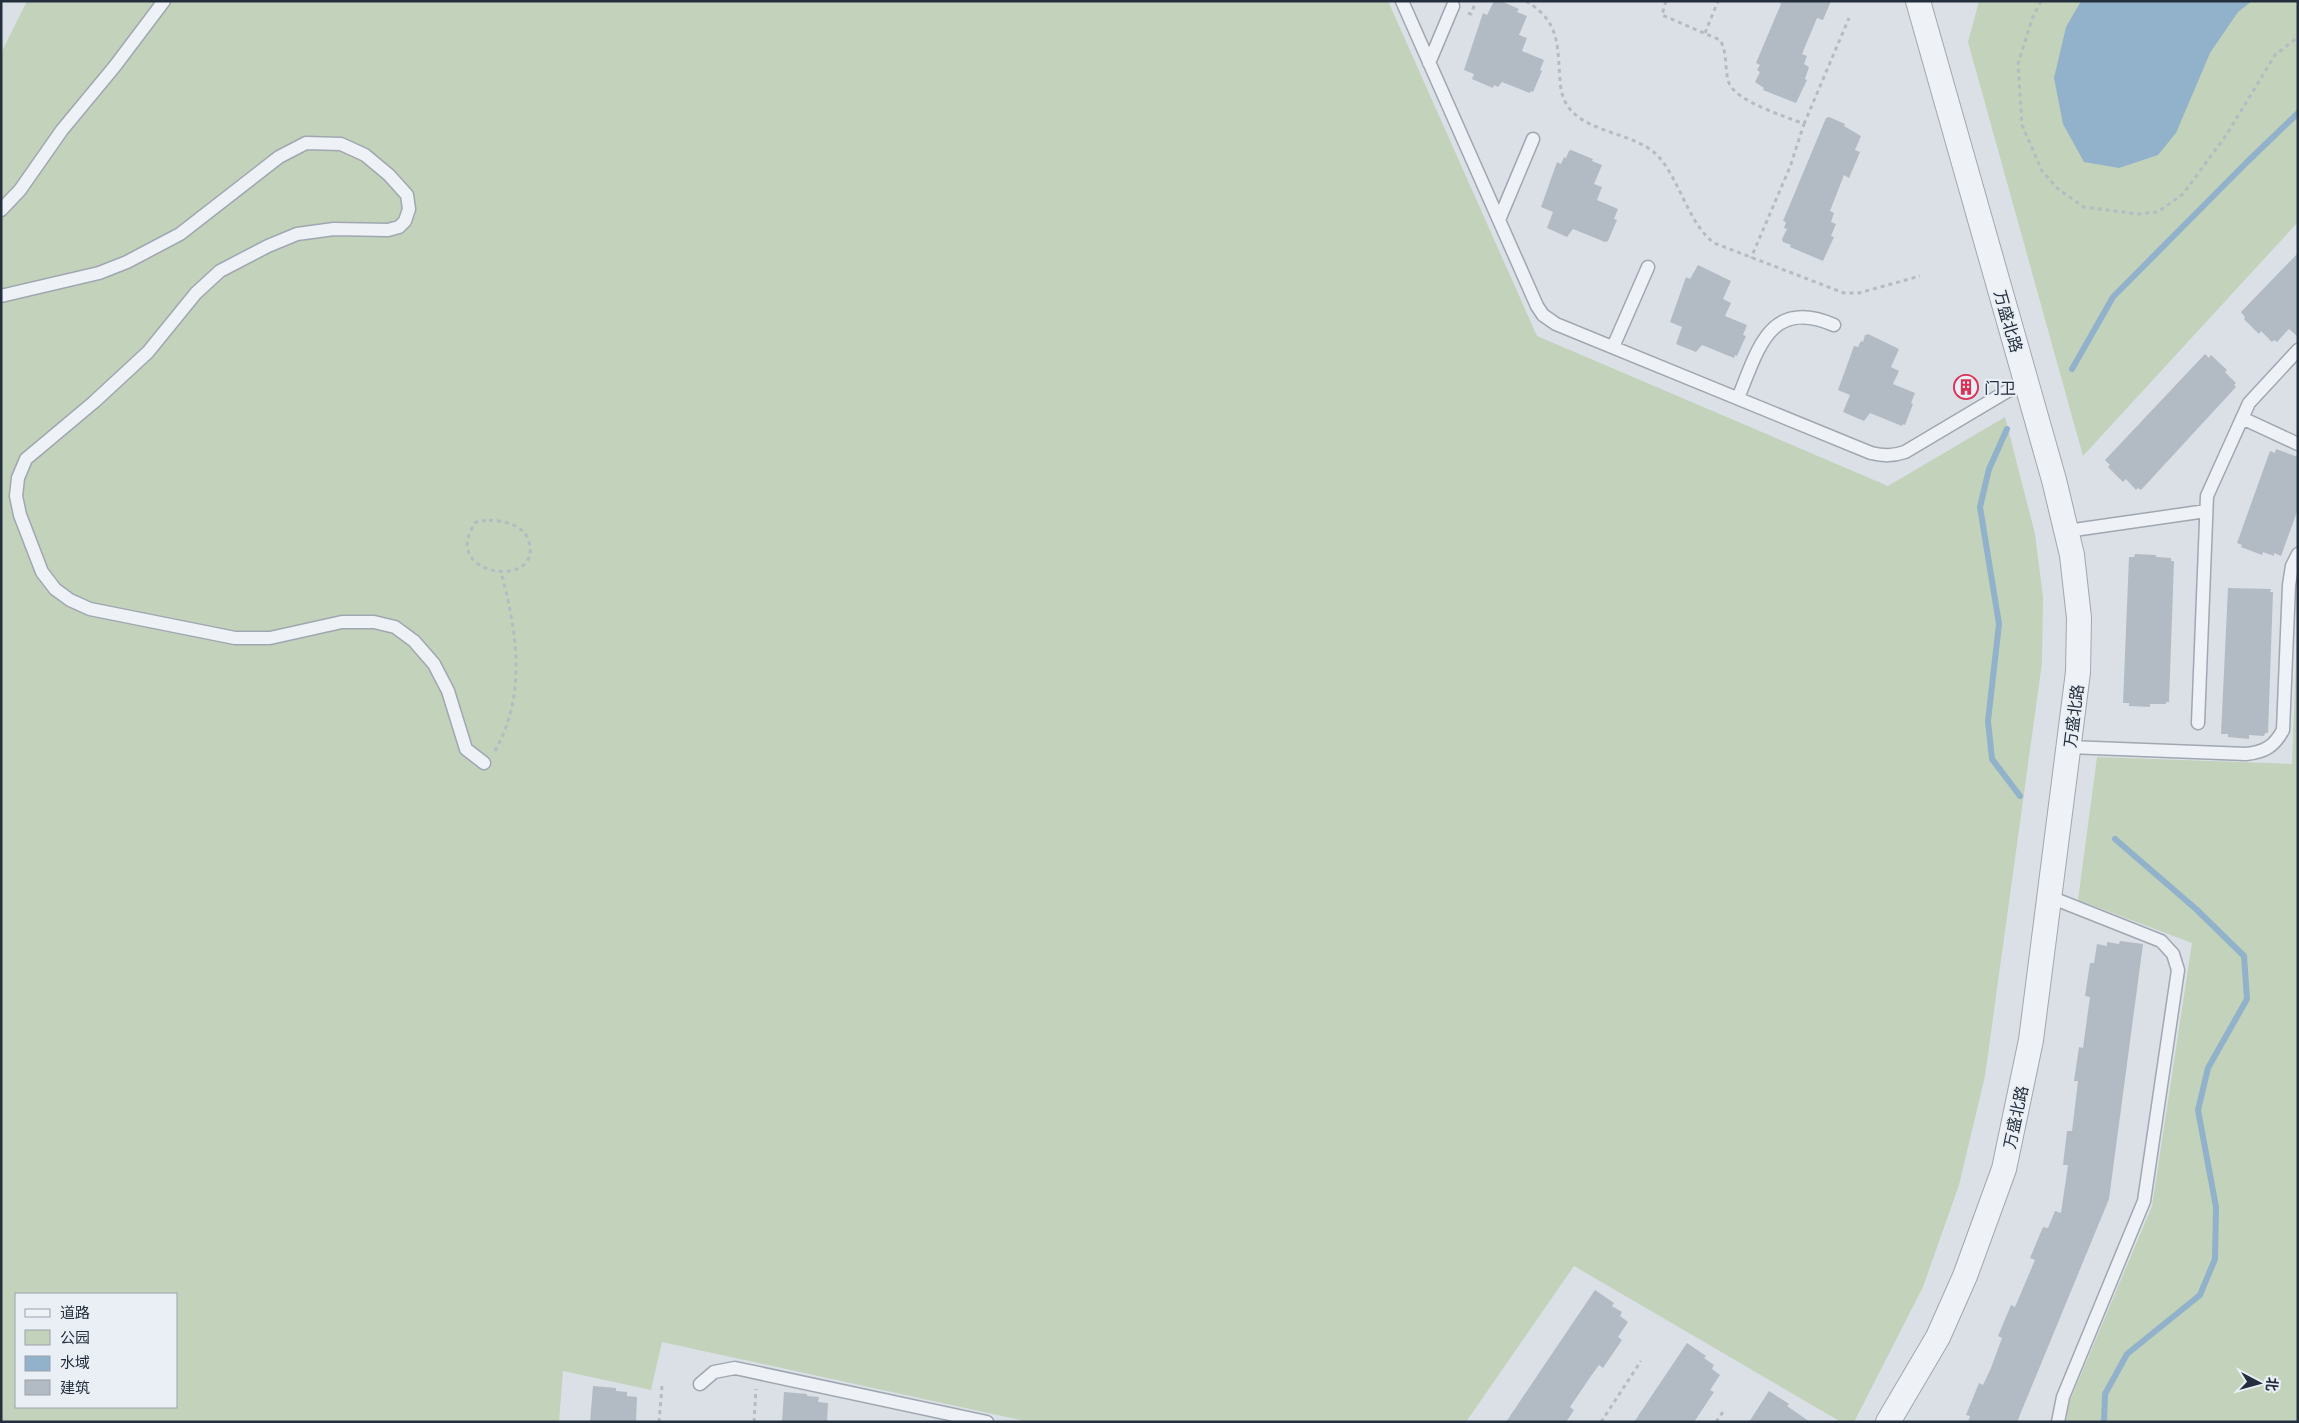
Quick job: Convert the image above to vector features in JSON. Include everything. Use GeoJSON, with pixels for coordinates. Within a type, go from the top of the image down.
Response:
{"type":"FeatureCollection","features":[{"type":"Feature","properties":{"kind":"street","name":"万盛北路"},"geometry":{"type":"LineString","coordinates":[[1888,1422],[1938,1337],[1969,1268],[2004,1169],[2018,1111],[2031,1040],[2078,672],[2079,618],[2072,555],[2067,531],[1918,1]]}},
{"type":"Feature","properties":{"kind":"lane"},"geometry":{"type":"LineString","coordinates":[[1,210],[20,190],[62,130],[115,66],[164,1]]}},
{"type":"Feature","properties":{"kind":"lane"},"geometry":{"type":"LineString","coordinates":[[1402,1],[1543,315],[1556,324],[1871,453],[1888,456],[1897,455],[1911,449],[2026,380]]}},
{"type":"Feature","properties":{"kind":"lane"},"geometry":{"type":"LineString","coordinates":[[1429,63],[1453,6]]}},
{"type":"Feature","properties":{"kind":"lane"},"geometry":{"type":"LineString","coordinates":[[1499,220],[1533,139]]}},
{"type":"Feature","properties":{"kind":"lane"},"geometry":{"type":"LineString","coordinates":[[1,296],[99,273],[127,262],[180,234],[279,156],[306,143],[341,144],[365,155],[389,175],[407,194],[409,209],[405,221],[399,227],[388,230],[334,229],[297,234],[268,246],[220,271],[196,293],[148,352],[94,402],[26,459],[18,478],[16,496],[20,515],[42,572],[56,589],[70,600],[90,609],[235,638],[270,638],[342,622],[374,622],[395,628],[414,641],[434,664],[448,691],[466,749],[484,764]]}},
{"type":"Feature","properties":{"kind":"lane"},"geometry":{"type":"LineString","coordinates":[[1613,347],[1648,267]]}},
{"type":"Feature","properties":{"kind":"lane"},"geometry":{"type":"LineString","coordinates":[[1738,398],[1759,347],[1765,336],[1773,328],[1793,317],[1804,316],[1834,325]]}},
{"type":"Feature","properties":{"kind":"lane"},"geometry":{"type":"LineString","coordinates":[[2198,723],[2207,496],[2249,403],[2298,350]]}},
{"type":"Feature","properties":{"kind":"lane"},"geometry":{"type":"LineString","coordinates":[[2242,418],[2298,444]]}},
{"type":"Feature","properties":{"kind":"lane"},"geometry":{"type":"LineString","coordinates":[[2067,531],[2206,512]]}},
{"type":"Feature","properties":{"kind":"lane"},"geometry":{"type":"LineString","coordinates":[[2069,747],[2246,754],[2269,748],[2277,741],[2283,730],[2288,585],[2292,566],[2298,554]]}},
{"type":"Feature","properties":{"kind":"lane"},"geometry":{"type":"LineString","coordinates":[[2050,897],[2161,941],[2173,954],[2178,970],[2144,1201],[2063,1397],[2058,1422]]}},
{"type":"Feature","properties":{"kind":"lane"},"geometry":{"type":"LineString","coordinates":[[700,1384],[714,1372],[735,1368],[987,1422]]}},
{"type":"Feature","properties":{"kind":"path"},"geometry":{"type":"LineString","coordinates":[[1526,1],[1546,16],[1556,35],[1560,88],[1562,97],[1569,108],[1593,125],[1656,154],[1709,238],[1751,258],[1844,293],[1859,293],[1920,276]]}},
{"type":"Feature","properties":{"kind":"path"},"geometry":{"type":"LineString","coordinates":[[1666,1],[1662,15],[1720,40],[1723,45],[1730,84],[1738,96],[1804,124]]}},
{"type":"Feature","properties":{"kind":"path"},"geometry":{"type":"LineString","coordinates":[[1705,33],[1718,1]]}},
{"type":"Feature","properties":{"kind":"path"},"geometry":{"type":"LineString","coordinates":[[2041,1],[2032,19],[2018,64],[2022,125],[2042,171],[2058,189],[2084,208],[2138,214],[2158,212],[2183,194],[2227,134],[2275,55],[2298,37]]}},
{"type":"Feature","properties":{"kind":"path"},"geometry":{"type":"LineString","coordinates":[[1751,258],[1790,167],[1804,124],[1850,18]]}},
{"type":"Feature","properties":{"kind":"path"},"geometry":{"type":"LineString","coordinates":[[489,520],[504,521],[520,528],[526,535],[530,544],[530,557],[524,566],[514,572],[501,572],[484,567],[470,557],[465,544],[468,533],[476,522],[489,520]]}},
{"type":"Feature","properties":{"kind":"path"},"geometry":{"type":"LineString","coordinates":[[484,764],[495,751],[505,732],[513,699],[517,662],[508,599],[501,572]]}},
{"type":"Feature","properties":{"kind":"path"},"geometry":{"type":"LineString","coordinates":[[1601,1422],[1641,1361]]}},
{"type":"Feature","properties":{"kind":"path"},"geometry":{"type":"LineString","coordinates":[[659,1422],[662,1386]]}},
{"type":"Feature","properties":{"kind":"path"},"geometry":{"type":"LineString","coordinates":[[754,1422],[756,1386]]}},
{"type":"Feature","properties":{"kind":"path"},"geometry":{"type":"LineString","coordinates":[[1716,1422],[1725,1409]]}},
{"type":"Feature","properties":{"kind":"green space"},"geometry":{"type":"Polygon","coordinates":[[[27,1],[1388,1],[1537,336],[1888,486],[2005,417],[2035,534],[2043,597],[2042,663],[1985,1076],[1959,1185],[1923,1287],[1854,1422],[1841,1422],[1574,1266],[1466,1422],[1030,1422],[662,1342],[651,1390],[563,1371],[559,1422],[1,1422],[1,53],[27,1]]]}},
{"type":"Feature","properties":{"kind":"green space"},"geometry":{"type":"Polygon","coordinates":[[[1979,1],[2298,1],[2298,222],[2083,456],[1968,42],[1979,1]]]}},
{"type":"Feature","properties":{"kind":"green space"},"geometry":{"type":"Polygon","coordinates":[[[2298,603],[2298,1422],[2066,1422],[2069,1403],[2152,1206],[2192,943],[2078,900],[2097,757],[2292,764],[2298,603]]]}},
{"type":"Feature","properties":{"kind":"water"},"geometry":{"type":"Polygon","coordinates":[[[2081,1],[2252,1],[2238,12],[2210,53],[2176,133],[2158,155],[2119,168],[2084,162],[2063,124],[2054,78],[2066,27],[2081,1]]]}},
{"type":"Feature","properties":{"kind":"building"},"geometry":{"type":"Polygon","coordinates":[[[1494,1],[1501,1],[1519,9],[1517,12],[1527,16],[1519,35],[1527,38],[1522,51],[1544,60],[1540,70],[1542,71],[1533,92],[1531,91],[1530,93],[1502,82],[1498,87],[1494,85],[1493,88],[1472,79],[1474,74],[1464,70],[1483,13],[1487,15],[1494,1]]]}},
{"type":"Feature","properties":{"kind":"building"},"geometry":{"type":"Polygon","coordinates":[[[1778,1],[1831,1],[1823,20],[1817,18],[1802,54],[1807,56],[1804,64],[1809,67],[1805,79],[1807,80],[1796,103],[1763,90],[1764,88],[1755,82],[1760,72],[1757,70],[1760,65],[1756,63],[1781,4],[1778,1]]]}},
{"type":"Feature","properties":{"kind":"building"},"geometry":{"type":"Polygon","coordinates":[[[1829,117],[1845,124],[1844,126],[1861,136],[1855,150],[1860,152],[1849,178],[1844,175],[1830,211],[1834,213],[1831,222],[1836,224],[1831,236],[1834,237],[1823,261],[1790,247],[1791,245],[1783,242],[1782,239],[1787,229],[1784,228],[1786,222],[1783,221],[1826,118],[1829,117]]]}},
{"type":"Feature","properties":{"kind":"building"},"geometry":{"type":"Polygon","coordinates":[[[1571,150],[1602,165],[1594,184],[1602,187],[1597,200],[1618,209],[1614,219],[1617,220],[1608,241],[1605,242],[1573,229],[1567,237],[1547,228],[1553,212],[1541,207],[1557,162],[1561,164],[1564,157],[1566,158],[1571,150]]]}},
{"type":"Feature","properties":{"kind":"building"},"geometry":{"type":"Polygon","coordinates":[[[2298,253],[2298,337],[2289,329],[2277,342],[2274,340],[2272,342],[2261,331],[2259,334],[2244,319],[2245,317],[2241,312],[2298,253]]]}},
{"type":"Feature","properties":{"kind":"building"},"geometry":{"type":"Polygon","coordinates":[[[1698,265],[1731,281],[1723,299],[1731,303],[1725,316],[1747,325],[1743,335],[1746,336],[1737,356],[1735,355],[1734,358],[1702,345],[1696,352],[1676,344],[1682,327],[1670,322],[1686,277],[1690,279],[1698,265]]]}},
{"type":"Feature","properties":{"kind":"building"},"geometry":{"type":"Polygon","coordinates":[[[1868,334],[1899,349],[1891,367],[1899,371],[1893,384],[1915,393],[1905,425],[1903,424],[1902,426],[1870,413],[1864,421],[1843,412],[1850,395],[1838,390],[1854,346],[1858,347],[1861,341],[1863,342],[1865,335],[1868,334]]]}},
{"type":"Feature","properties":{"kind":"building"},"geometry":{"type":"Polygon","coordinates":[[[2205,354],[2209,358],[2211,355],[2227,370],[2225,372],[2236,383],[2234,385],[2236,387],[2141,490],[2138,488],[2136,490],[2126,479],[2123,482],[2108,467],[2110,465],[2105,460],[2205,354]]]}},
{"type":"Feature","properties":{"kind":"building"},"geometry":{"type":"Polygon","coordinates":[[[2276,449],[2298,457],[2298,509],[2281,556],[2274,553],[2274,556],[2263,552],[2262,555],[2241,547],[2242,545],[2237,543],[2270,451],[2275,453],[2276,449]]]}},
{"type":"Feature","properties":{"kind":"building"},"geometry":{"type":"Polygon","coordinates":[[[2135,554],[2156,555],[2156,557],[2171,558],[2171,561],[2174,561],[2169,702],[2166,702],[2166,704],[2150,704],[2150,707],[2129,706],[2129,703],[2123,703],[2129,557],[2134,557],[2135,554]]]}},
{"type":"Feature","properties":{"kind":"building"},"geometry":{"type":"Polygon","coordinates":[[[2228,588],[2271,589],[2270,592],[2273,592],[2268,733],[2265,733],[2264,736],[2249,735],[2249,739],[2228,737],[2228,734],[2221,734],[2228,588]]]}},
{"type":"Feature","properties":{"kind":"building"},"geometry":{"type":"Polygon","coordinates":[[[2120,941],[2143,944],[2109,1199],[2017,1422],[1968,1422],[1970,1416],[1966,1415],[1979,1383],[1983,1385],[1991,1368],[2002,1338],[1998,1336],[2011,1305],[2015,1307],[2035,1260],[2030,1258],[2043,1227],[2048,1228],[2055,1211],[2061,1213],[2068,1165],[2063,1165],[2067,1131],[2072,1131],[2078,1081],[2074,1081],[2079,1047],[2083,1048],[2090,997],[2085,996],[2090,963],[2094,963],[2097,944],[2107,946],[2107,942],[2119,944],[2120,941]]]}},
{"type":"Feature","properties":{"kind":"building"},"geometry":{"type":"Polygon","coordinates":[[[1595,1290],[1614,1303],[1612,1306],[1622,1312],[1620,1316],[1628,1322],[1618,1337],[1622,1340],[1603,1368],[1599,1365],[1591,1376],[1570,1407],[1574,1410],[1566,1422],[1506,1422],[1595,1290]]]}},
{"type":"Feature","properties":{"kind":"building"},"geometry":{"type":"Polygon","coordinates":[[[1687,1343],[1706,1356],[1704,1358],[1714,1365],[1712,1369],[1720,1375],[1710,1390],[1714,1392],[1694,1422],[1634,1422],[1687,1343]]]}},
{"type":"Feature","properties":{"kind":"building"},"geometry":{"type":"Polygon","coordinates":[[[593,1386],[616,1388],[616,1391],[627,1392],[627,1396],[637,1397],[636,1422],[590,1422],[593,1386]]]}},
{"type":"Feature","properties":{"kind":"building"},"geometry":{"type":"Polygon","coordinates":[[[1769,1391],[1789,1404],[1787,1406],[1810,1422],[1749,1422],[1769,1391]]]}},
{"type":"Feature","properties":{"kind":"building"},"geometry":{"type":"Polygon","coordinates":[[[784,1392],[819,1397],[818,1402],[828,1403],[827,1422],[782,1422],[784,1392]]]}},
{"type":"Feature","properties":{"kind":"waterway"},"geometry":{"type":"LineString","coordinates":[[2072,369],[2113,297],[2298,113]]}},
{"type":"Feature","properties":{"kind":"waterway"},"geometry":{"type":"LineString","coordinates":[[2007,429],[1989,469],[1980,507],[1999,624],[1988,721],[1992,759],[2020,796]]}},
{"type":"Feature","properties":{"kind":"waterway"},"geometry":{"type":"LineString","coordinates":[[2104,1422],[2105,1394],[2127,1354],[2200,1295],[2215,1259],[2216,1207],[2198,1110],[2208,1068],[2247,999],[2244,956],[2196,909],[2115,839]]}},
{"type":"Feature","properties":{"kind":"place","name":"门卫"},"geometry":{"type":"Point","coordinates":[1966,387]}}]}
